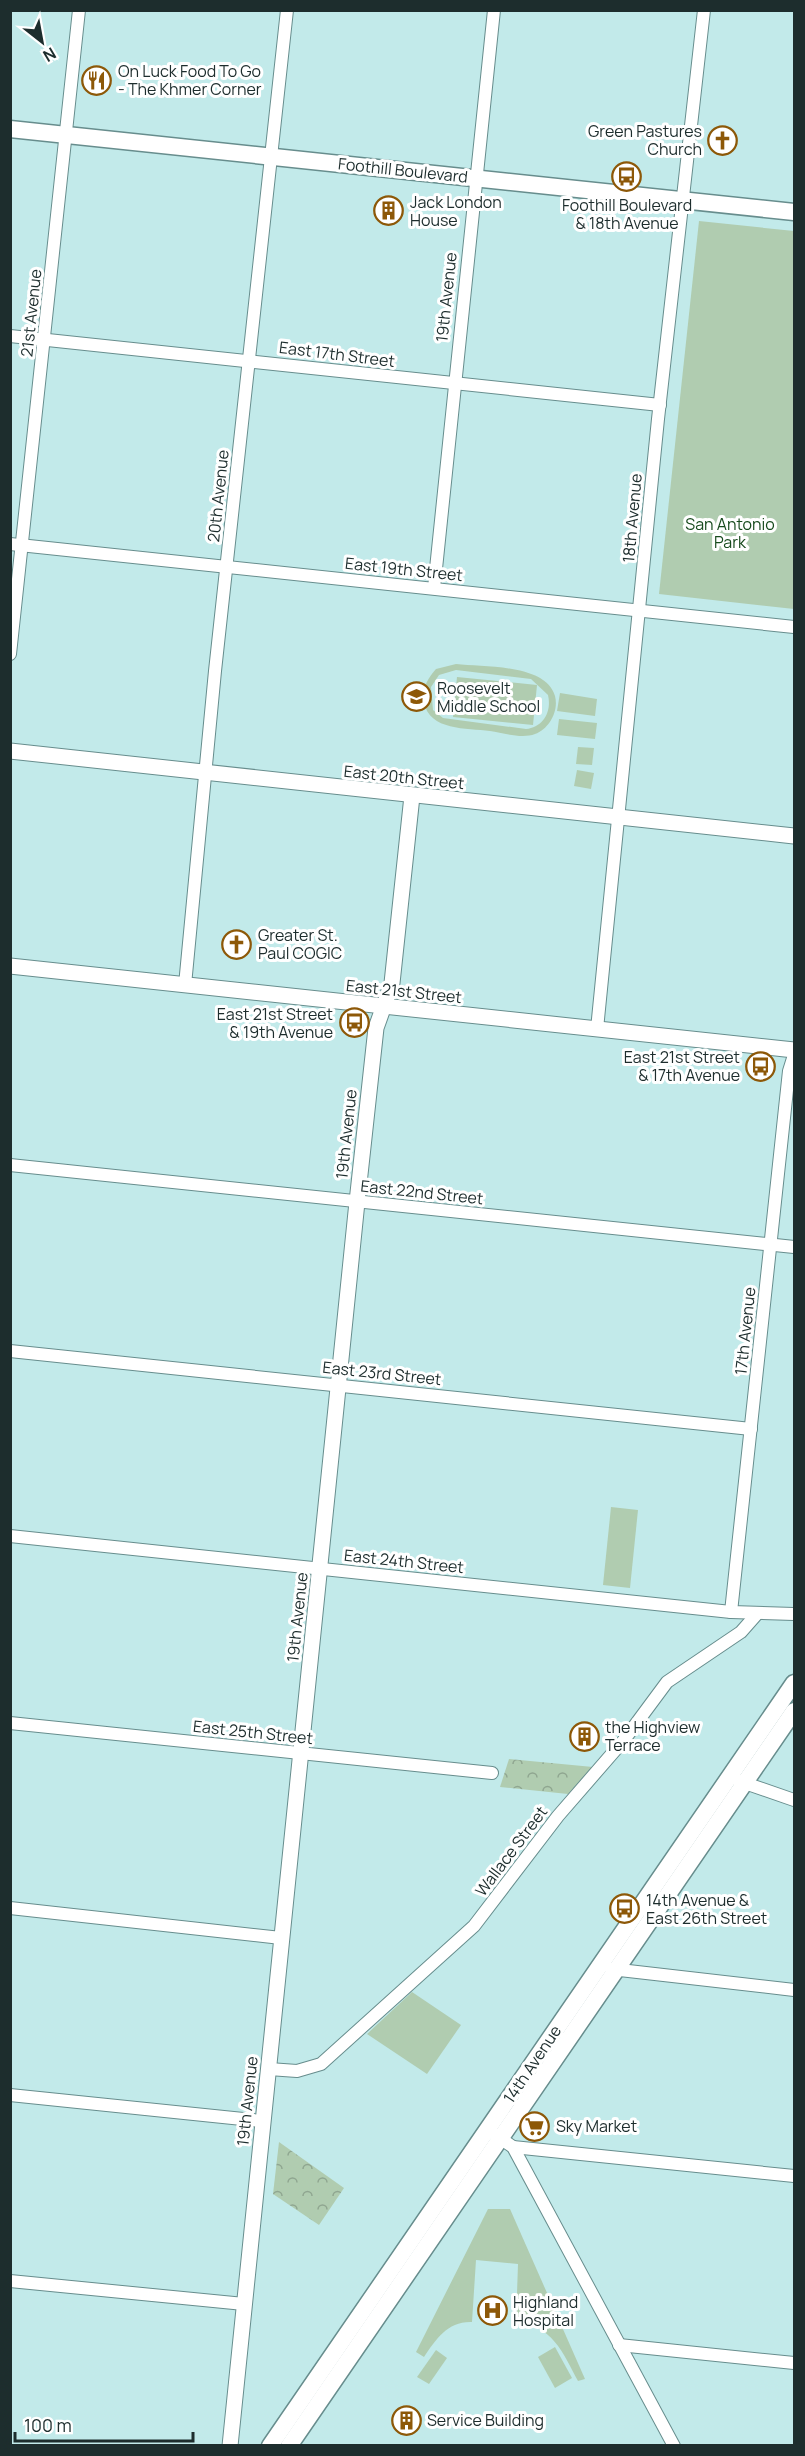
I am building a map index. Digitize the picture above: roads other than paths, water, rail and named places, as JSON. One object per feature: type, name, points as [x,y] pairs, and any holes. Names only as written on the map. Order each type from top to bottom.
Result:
[{"type":"main road","name":"Foothill Boulevard","points":[[10,129],[795,212]]},
{"type":"main road","name":"14th Avenue","points":[[289,2445],[500,2138],[608,1967],[737,1780],[795,1683]]},
{"type":"main road","name":"14th Avenue","points":[[737,1780],[795,1711]]},
{"type":"main road","name":"14th Avenue","points":[[270,2445],[500,2138]]},
{"type":"street","name":"21st Avenue","points":[[10,654],[16,545],[45,340],[79,10]]},
{"type":"street","name":"20th Avenue","points":[[185,985],[205,772],[287,10]]},
{"type":"street","name":"19th Avenue","points":[[434,588],[494,10]]},
{"type":"street","name":"18th Avenue","points":[[597,1029],[660,405],[704,10]]},
{"type":"street","name":"East 17th Street","points":[[10,336],[660,405]]},
{"type":"street","name":"East 19th Street","points":[[16,545],[795,627]]},
{"type":"street","name":"East 20th Street","points":[[10,751],[795,836]]},
{"type":"street","name":"19th Avenue","points":[[230,2445],[376,1028],[392,983],[412,796]]},
{"type":"street","name":"East 21st Street","points":[[10,966],[795,1050]]},
{"type":"street","name":"17th Avenue","points":[[731,1612],[789,1071],[795,1055]]},
{"type":"street","name":"East 22nd Street","points":[[10,1165],[795,1247]]},
{"type":"street","name":"East 23rd Street","points":[[10,1351],[751,1429]]},
{"type":"street","name":"East 24th Street","points":[[10,1536],[756,1615],[795,1614]]},
{"type":"street","name":"Wallace Street","points":[[269,2069],[309,2069],[321,2064],[340,2050],[456,1944],[510,1880],[558,1816],[624,1740],[667,1682],[741,1632],[756,1615]]},
{"type":"street","name":"East 25th Street","points":[[10,1723],[492,1773]]},
{"type":"street","points":[[737,1780],[795,1800]]},
{"type":"street","points":[[10,1908],[281,1938]]},
{"type":"street","points":[[608,1967],[795,1990]]},
{"type":"street","points":[[10,2095],[262,2121]]},
{"type":"street","points":[[500,2138],[795,2176]]},
{"type":"street","points":[[500,2138],[674,2445]]},
{"type":"street","points":[[10,2281],[244,2304]]},
{"type":"street","points":[[619,2345],[795,2363]]},
{"type":"place","name":"On Luck Food To Go - The Khmer Corner","points":[[97,80]]},
{"type":"place","name":"Green Pastures Church","points":[[723,140]]},
{"type":"place","name":"Foothill Boulevard & 18th Avenue","points":[[627,177]]},
{"type":"place","name":"Jack London House","points":[[389,211]]},
{"type":"place","name":"Roosevelt Middle School","points":[[416,697]]},
{"type":"place","name":"Greater St. Paul COGIC","points":[[237,944]]},
{"type":"place","name":"East 21st Street & 19th Avenue","points":[[354,1023]]},
{"type":"place","name":"East 21st Street & 17th Avenue","points":[[761,1066]]},
{"type":"place","name":"the Highview Terrace","points":[[584,1736]]},
{"type":"place","name":"14th Avenue & East 26th Street","points":[[625,1909]]},
{"type":"place","name":"Sky Market","points":[[535,2126]]},
{"type":"place","name":"Highland Hospital","points":[[492,2311]]},
{"type":"place","name":"Service Building","points":[[406,2420]]},
{"type":"park label","name":"San Antonio Park","points":[[730,533]]}]
